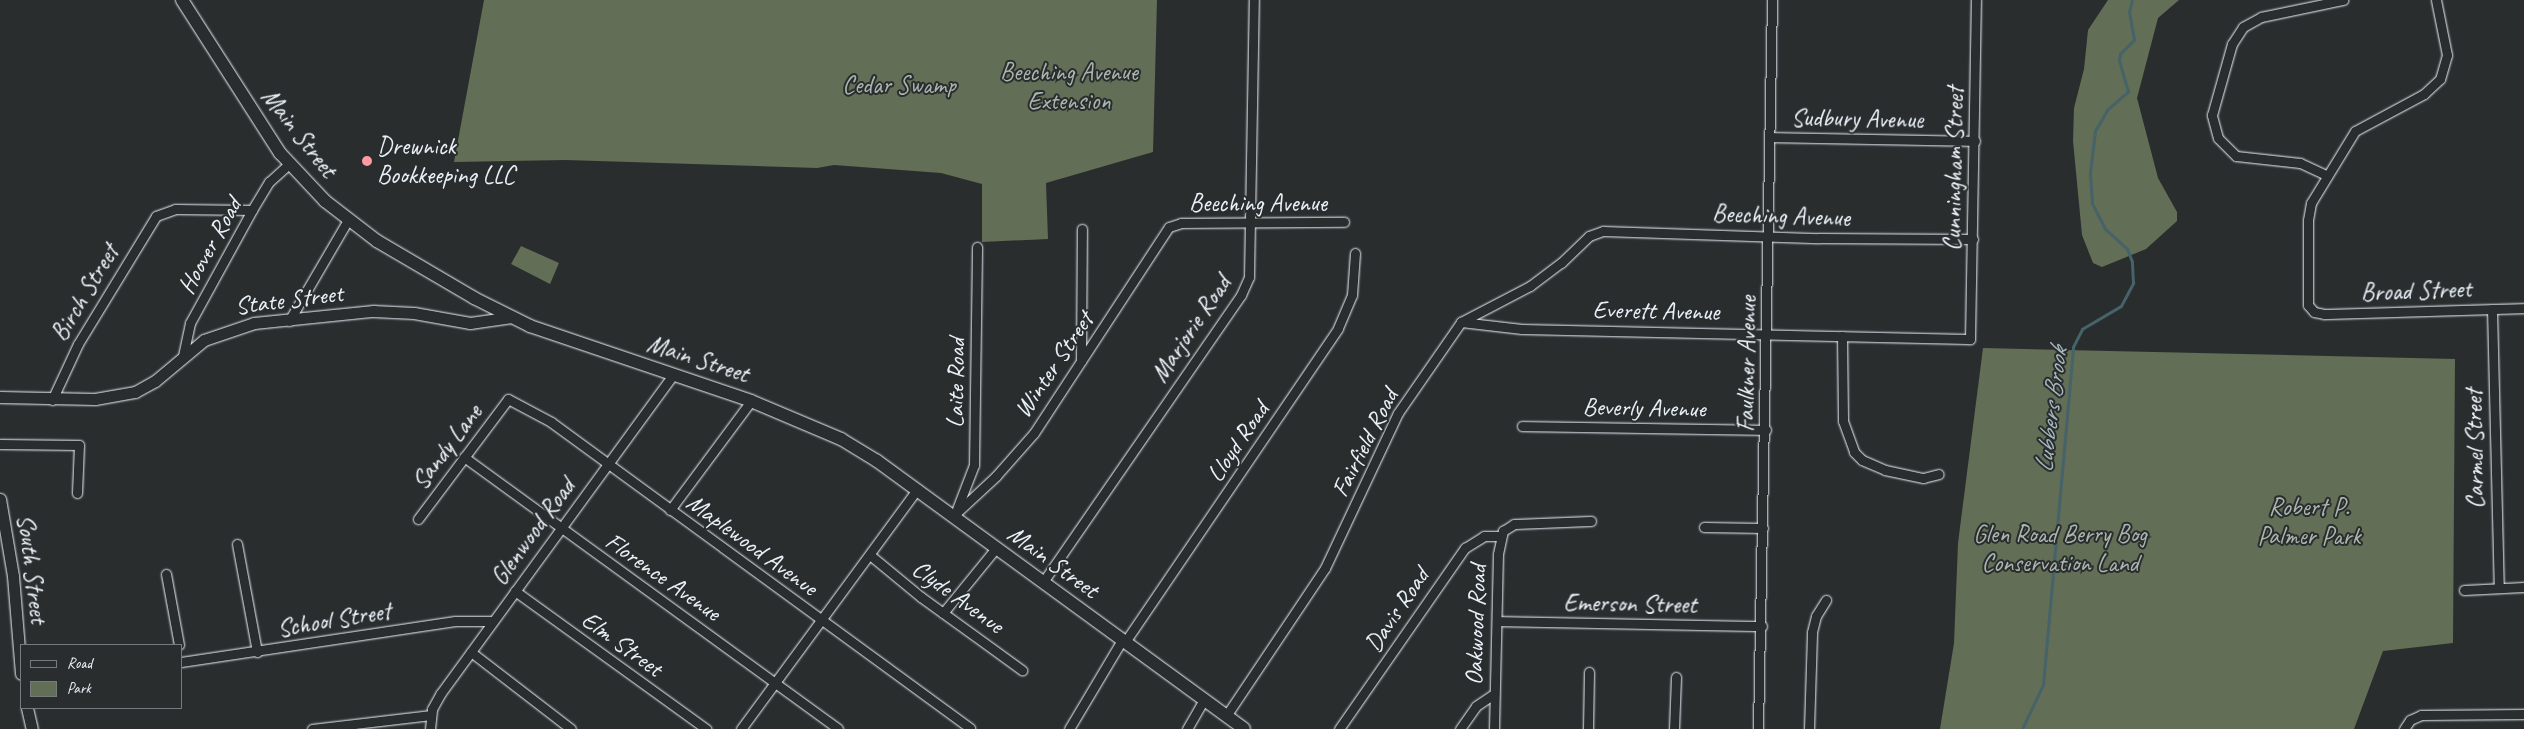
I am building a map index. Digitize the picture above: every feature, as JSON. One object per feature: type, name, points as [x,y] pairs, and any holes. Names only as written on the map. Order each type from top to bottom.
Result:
[{"type":"main road","name":"Main Street","points":[[182,0],[257,121],[289,164],[348,220],[393,251],[512,317],[559,337],[751,401],[841,439],[917,490],[1244,729]]},
{"type":"street","name":"Marjorie Road","points":[[1043,582],[1241,295],[1251,268],[1248,221],[1254,0]]},
{"type":"street","name":"Faulkner Avenue","points":[[1758,729],[1766,430],[1772,0]]},
{"type":"street","name":"Cunningham Street","points":[[1970,339],[1976,0]]},
{"type":"street","points":[[2343,0],[2260,17],[2243,27],[2232,44],[2212,115],[2218,138],[2236,156],[2300,163],[2326,175],[2355,131],[2424,94],[2440,79],[2447,55],[2436,0]]},
{"type":"street","name":"Sudbury Avenue","points":[[1769,137],[1975,141]]},
{"type":"street","name":"Hoover Road","points":[[183,356],[190,323],[252,210],[269,182],[289,164]]},
{"type":"street","name":"Broad Street","points":[[2326,175],[2308,214],[2307,298],[2311,310],[2324,314],[2524,308]]},
{"type":"street","name":"Birch Street","points":[[52,400],[78,344],[152,221],[162,212],[175,209],[252,210]]},
{"type":"street","points":[[289,320],[348,220]]},
{"type":"street","name":"Beeching Avenue","points":[[1173,225],[1248,221],[1344,222]]},
{"type":"street","name":"Winter Street","points":[[953,516],[1024,446],[1173,225]]},
{"type":"street","points":[[1081,361],[1082,229]]},
{"type":"street","name":"Beeching Avenue","points":[[1589,236],[1603,231],[1973,239]]},
{"type":"street","name":"Fairfield Road","points":[[1226,716],[1325,568],[1398,413],[1461,322],[1530,286],[1561,264],[1589,236]]},
{"type":"street","name":"Laite Road","points":[[953,516],[964,497],[974,466],[977,247]]},
{"type":"street","name":"Lloyd Road","points":[[1069,729],[1124,641],[1338,328],[1352,295],[1355,253]]},
{"type":"street","name":"Carmel Street","points":[[2492,309],[2499,587]]},
{"type":"street","name":"State Street","points":[[0,397],[52,400],[95,399],[135,392],[155,380],[204,340],[228,330],[254,323],[385,311],[470,323],[512,317]]},
{"type":"street","name":"Everett Avenue","points":[[1461,322],[1522,329],[1970,339]]},
{"type":"street","points":[[1842,336],[1843,421],[1854,452],[1862,460],[1885,470],[1923,478],[1939,474]]},
{"type":"street","name":"Glenwood Road","points":[[431,715],[441,693],[470,652],[673,375]]},
{"type":"street","name":"Maplewood Avenue","points":[[508,399],[542,416],[970,728]]},
{"type":"street","name":"Sandy Lane","points":[[418,519],[508,399]]},
{"type":"street","points":[[670,510],[751,401]]},
{"type":"street","name":"Beverly Avenue","points":[[1522,426],[1766,430]]},
{"type":"street","points":[[0,444],[79,445],[77,493]]},
{"type":"street","name":"Florence Avenue","points":[[464,457],[838,729]]},
{"type":"street","points":[[741,729],[917,490]]},
{"type":"street","name":"South Street","points":[[0,499],[13,576],[20,662]]},
{"type":"street","name":"Oakwood Road","points":[[1494,729],[1501,536],[1510,525],[1591,521]]},
{"type":"street","points":[[1704,527],[1763,528]]},
{"type":"street","name":"Davis Road","points":[[1340,729],[1465,548],[1484,536],[1501,536]]},
{"type":"street","points":[[237,544],[257,652]]},
{"type":"street","points":[[943,613],[996,548]]},
{"type":"street","name":"Clyde Avenue","points":[[870,555],[943,613],[1022,670]]},
{"type":"street","points":[[166,574],[179,644]]},
{"type":"street","points":[[2464,590],[2524,587]]},
{"type":"street","name":"Elm Street","points":[[515,591],[706,729]]},
{"type":"street","points":[[1810,729],[1812,632],[1816,616],[1826,600]]},
{"type":"street","name":"School Street","points":[[182,660],[257,652],[455,621],[493,621]]},
{"type":"street","name":"Emerson Street","points":[[1497,621],[1762,626]]},
{"type":"street","points":[[470,652],[572,729]]},
{"type":"street","points":[[1588,672],[1588,729]]},
{"type":"street","points":[[1674,729],[1676,678]]},
{"type":"street","points":[[1460,729],[1476,706],[1494,694]]},
{"type":"street","points":[[1187,729],[1204,700]]},
{"type":"street","points":[[27,709],[32,729]]},
{"type":"street","points":[[2404,729],[2410,720],[2426,715],[2524,714]]},
{"type":"street","points":[[312,729],[355,726],[431,715],[430,729]]},
{"type":"street","points":[[554,729],[560,721]]},
{"type":"green space","name":"Cedar Swamp","points":[[484,0],[1157,0],[1153,152],[1046,183],[1048,239],[982,242],[982,184],[941,173],[834,165],[817,168],[566,160],[454,162]]},
{"type":"green space","points":[[2108,0],[2179,0],[2158,18],[2137,98],[2158,178],[2177,212],[2177,221],[2146,249],[2102,267],[2093,263],[2082,235],[2073,141],[2074,108],[2084,69],[2088,30]]},
{"type":"green space","points":[[521,246],[559,263],[550,284],[511,264]]},
{"type":"green space","points":[[1983,348],[2455,359],[2453,643],[2383,651],[2354,729],[1940,729],[1954,643],[1958,543]]},
{"type":"waterway","name":"Lubbers Brook","points":[[2022,729],[2043,685],[2073,347],[2082,329],[2121,306],[2133,283],[2132,262],[2127,249],[2105,229],[2092,203],[2090,173],[2095,131],[2107,110],[2128,92],[2119,61],[2120,54],[2134,40],[2129,12],[2132,0]]},
{"type":"place","name":"Drewnick Bookkeeping LLC","points":[[367,161]]},
{"type":"park label","name":"Beeching Avenue Extension","points":[[1069,88]]},
{"type":"park label","name":"Robert P. Palmer Park","points":[[2309,522]]},
{"type":"park label","name":"Glen Road Berry Bog Conservation Land","points":[[2060,550]]}]
